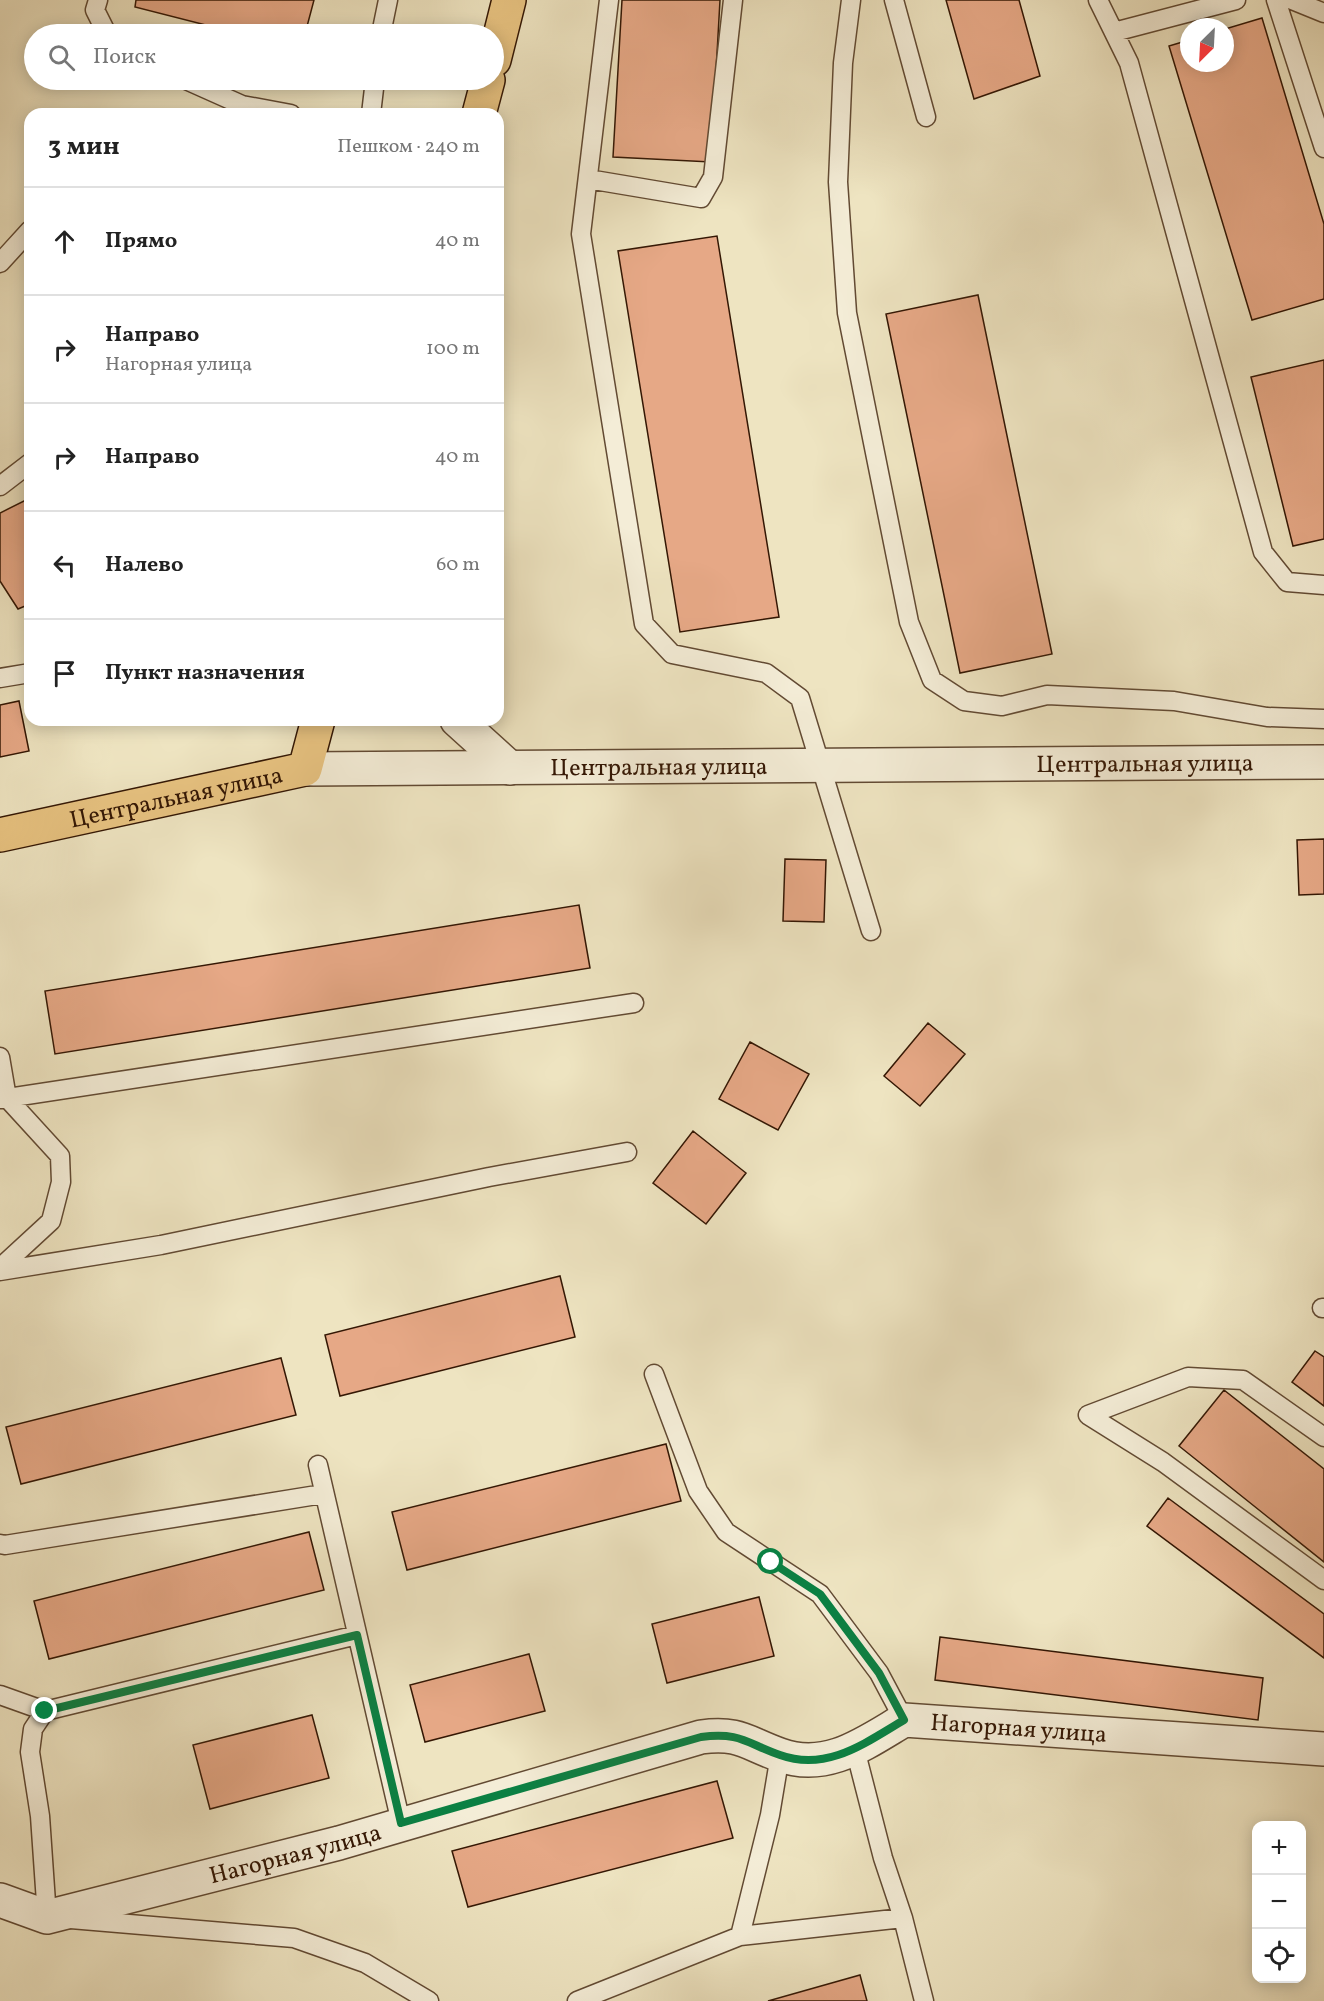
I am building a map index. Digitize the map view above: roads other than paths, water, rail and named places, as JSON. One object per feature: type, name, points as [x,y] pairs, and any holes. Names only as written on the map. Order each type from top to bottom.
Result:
[{"type":"main road","points":[[504,24],[510,0]]},
{"type":"main road","points":[[481,108],[485,90]]},
{"type":"main road","points":[[305,769],[316,726]]},
{"type":"main road","name":"Центральная улица","points":[[0,835],[305,769]]},
{"type":"street","points":[[464,726],[510,768]]},
{"type":"street","name":"Центральная улица","points":[[305,769],[1324,762]]},
{"type":"street","name":"Нагорная улица","points":[[47,1917],[339,1843],[701,1737],[724,1734],[748,1740],[780,1755],[804,1761],[829,1760],[855,1749],[904,1720],[1324,1749]]},
{"type":"street","points":[[0,1900],[47,1917]]},
{"type":"lane","points":[[98,0],[95,10],[102,24]]},
{"type":"lane","points":[[383,24],[388,0]]},
{"type":"lane","points":[[609,0],[581,234],[644,624],[672,654],[766,673],[800,698],[871,931]]},
{"type":"lane","points":[[588,179],[701,198],[713,177],[733,0]]},
{"type":"lane","points":[[851,0],[843,63],[838,182],[847,313],[909,622],[932,680],[964,701],[1002,706],[1047,695],[1174,701],[1267,717],[1324,719]]},
{"type":"lane","points":[[894,0],[926,117]]},
{"type":"lane","points":[[1098,0],[1129,63],[1263,552],[1287,582],[1324,585]]},
{"type":"lane","points":[[1114,32],[1236,0]]},
{"type":"lane","points":[[1276,0],[1324,148]]},
{"type":"lane","points":[[1292,0],[1324,13]]},
{"type":"lane","points":[[205,90],[238,108]]},
{"type":"lane","points":[[372,108],[374,90]]},
{"type":"lane","points":[[0,263],[24,237]]},
{"type":"lane","points":[[0,486],[24,468]]},
{"type":"lane","points":[[0,678],[24,674]]},
{"type":"lane","points":[[3,1098],[634,1003]]},
{"type":"lane","points":[[0,1057],[3,1098],[60,1155],[61,1182],[51,1221],[0,1270]]},
{"type":"lane","points":[[0,1270],[161,1245],[489,1177],[627,1152]]},
{"type":"lane","points":[[654,1374],[698,1491],[726,1532],[820,1594],[879,1673],[904,1720]]},
{"type":"lane","points":[[1324,1437],[1242,1380],[1188,1377],[1088,1415],[1163,1462],[1324,1580]]},
{"type":"lane","points":[[318,1465],[401,1823]]},
{"type":"lane","points":[[0,1544],[323,1494]]},
{"type":"lane","points":[[0,1695],[45,1711],[357,1635]]},
{"type":"lane","points":[[45,1711],[33,1728],[30,1752],[40,1816],[47,1917],[294,1938],[365,1963],[429,2001]]},
{"type":"lane","points":[[855,1749],[924,2001]]},
{"type":"lane","points":[[741,1936],[770,1815],[780,1755]]},
{"type":"lane","points":[[578,2001],[741,1936],[903,1918]]}]
